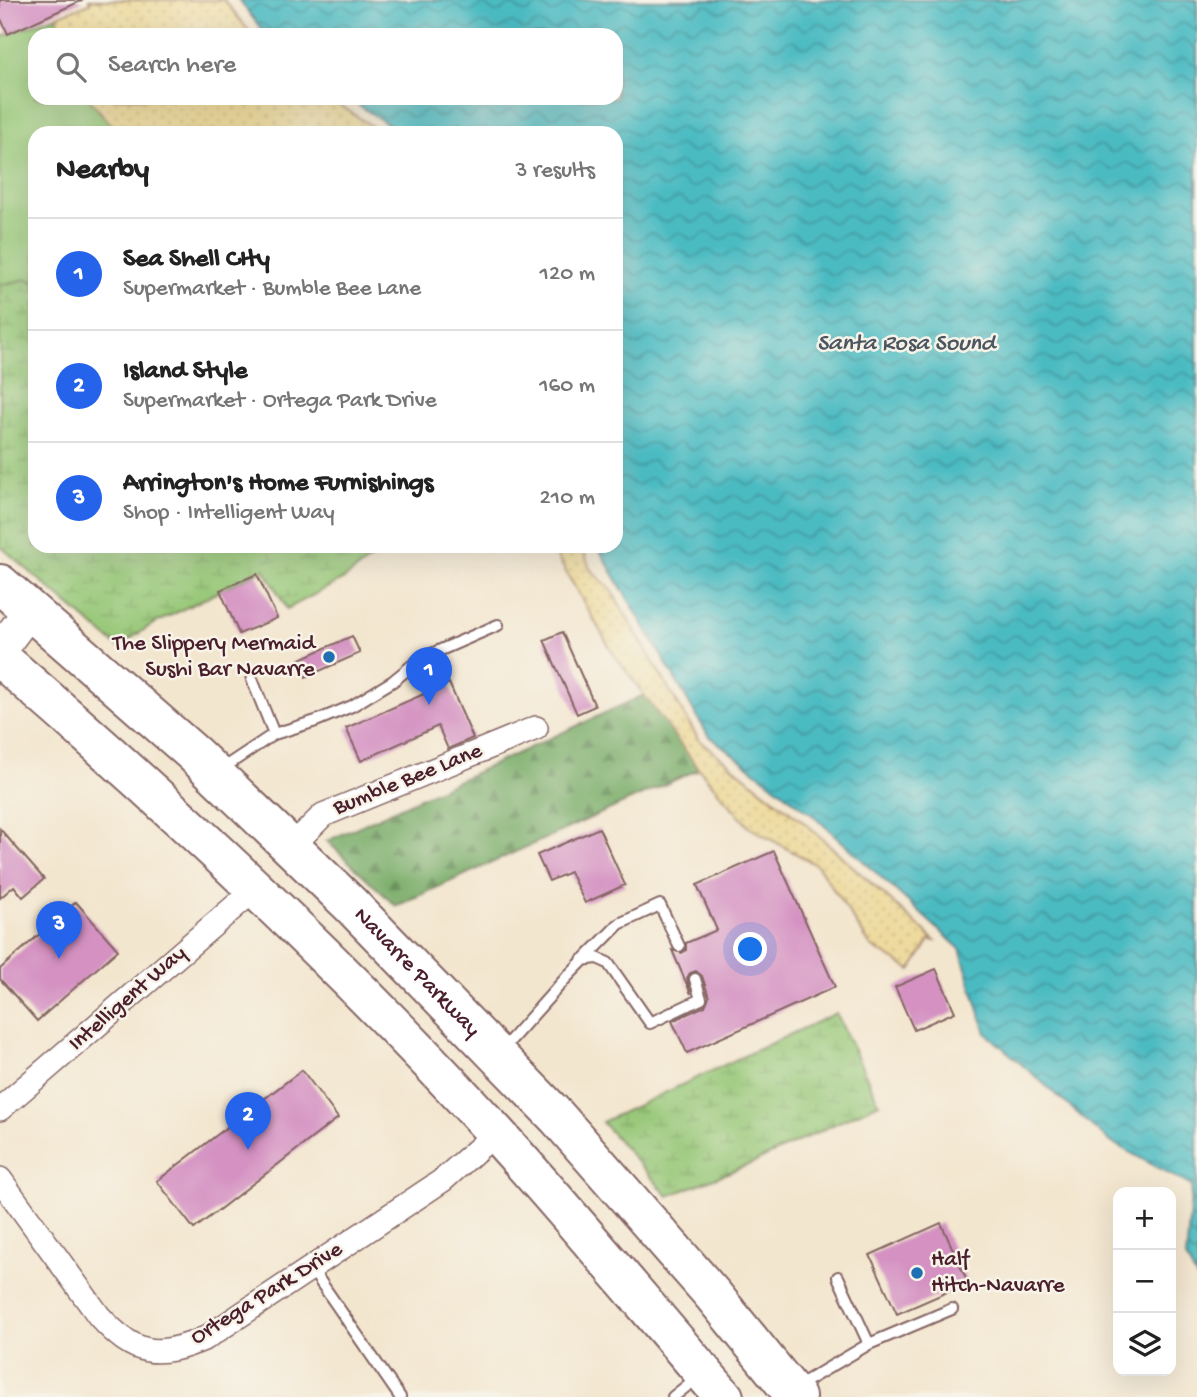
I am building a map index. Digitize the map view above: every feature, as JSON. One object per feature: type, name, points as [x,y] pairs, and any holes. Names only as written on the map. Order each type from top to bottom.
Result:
[{"type":"highway","name":"Navarre Parkway","points":[[0,584],[215,774],[351,904],[557,1118],[685,1263],[790,1395]]},
{"type":"highway","points":[[0,658],[167,804],[372,1002],[496,1133],[722,1390]]},
{"type":"street","points":[[0,650],[30,610]]},
{"type":"street","name":"Bumble Bee Lane","points":[[290,847],[323,815],[536,728]]},
{"type":"street","name":"Intelligent Way","points":[[0,1109],[255,889]]},
{"type":"street","name":"Ortega Park Drive","points":[[0,1179],[99,1316],[117,1336],[136,1348],[162,1351],[186,1347],[206,1338],[443,1180],[496,1133]]},
{"type":"lane","points":[[215,774],[274,734],[352,706],[393,681],[420,659],[498,625]]},
{"type":"lane","points":[[252,679],[274,734]]},
{"type":"lane","points":[[498,1056],[508,1040],[619,924],[660,905],[679,946]]},
{"type":"lane","points":[[582,960],[597,958],[608,963],[650,1023],[701,999],[695,979]]},
{"type":"lane","points":[[312,1268],[400,1397]]},
{"type":"lane","points":[[838,1277],[870,1344]]},
{"type":"lane","points":[[790,1395],[804,1380],[870,1344],[952,1309]]},
{"type":"lane","points":[[673,1397],[722,1390]]},
{"type":"green space","points":[[57,16],[60,28],[28,28],[28,105],[94,105],[113,126],[28,126],[28,279],[0,285],[0,37]]},
{"type":"green space","points":[[28,279],[28,553],[379,553],[344,579],[287,609],[264,569],[153,624],[118,647],[0,546],[0,285]]},
{"type":"green space","points":[[644,695],[699,769],[396,906],[327,841]]},
{"type":"green space","points":[[836,1013],[879,1103],[753,1163],[668,1196],[602,1122]]},
{"type":"sand","points":[[89,0],[224,0],[246,28],[60,28],[57,16],[90,3]]},
{"type":"sand","points":[[94,105],[340,105],[371,126],[113,126]]},
{"type":"sand","points":[[555,553],[584,553],[590,569],[611,590],[699,740],[807,825],[935,941],[930,940],[911,970],[871,946],[818,866],[749,827],[699,769],[613,653]]},
{"type":"water","name":"Santa Rosa Sound","points":[[239,0],[1197,0],[1197,1279],[1186,1258],[1192,1186],[1109,1141],[986,1033],[960,949],[815,817],[708,735],[601,553],[623,553],[623,126],[390,126],[359,105],[623,105],[623,28],[261,28]]},
{"type":"building","points":[[0,0],[83,0],[8,34],[0,17]]},
{"type":"building","points":[[257,574],[277,618],[239,634],[220,590]]},
{"type":"building","points":[[562,632],[595,706],[577,714],[544,640]]},
{"type":"building","name":"The Slippery Mermaid Sushi Bar Navarre","points":[[352,636],[360,653],[306,677],[298,660]]},
{"type":"building","points":[[449,683],[473,738],[448,749],[438,726],[361,761],[346,728]]},
{"type":"building","points":[[599,828],[625,885],[585,903],[570,872],[549,881],[537,855]]},
{"type":"building","points":[[0,829],[44,879],[23,897],[14,886],[0,898]]},
{"type":"building","points":[[774,851],[835,987],[687,1053],[672,1021],[705,1006],[709,997],[702,976],[696,971],[690,973],[687,978],[691,994],[672,950],[682,953],[686,950],[686,943],[717,930],[697,885]]},
{"type":"building","points":[[76,902],[118,950],[37,1021],[0,979],[0,969]]},
{"type":"building","points":[[936,969],[955,1012],[914,1030],[895,987]]},
{"type":"building","points":[[302,1070],[338,1118],[194,1229],[157,1181]]},
{"type":"building","points":[[941,1223],[968,1283],[897,1314],[870,1255]]},
{"type":"place","name":"The Slippery Mermaid Sushi Bar Navarre","points":[[329,657]]},
{"type":"place","name":"Sea Shell CIty","points":[[429,705]]},
{"type":"place","name":"Arrington's Home Furnishings","points":[[59,959]]},
{"type":"place","name":"Island Style","points":[[248,1150]]},
{"type":"place","name":"Half Hitch-Navarre","points":[[917,1273]]}]
